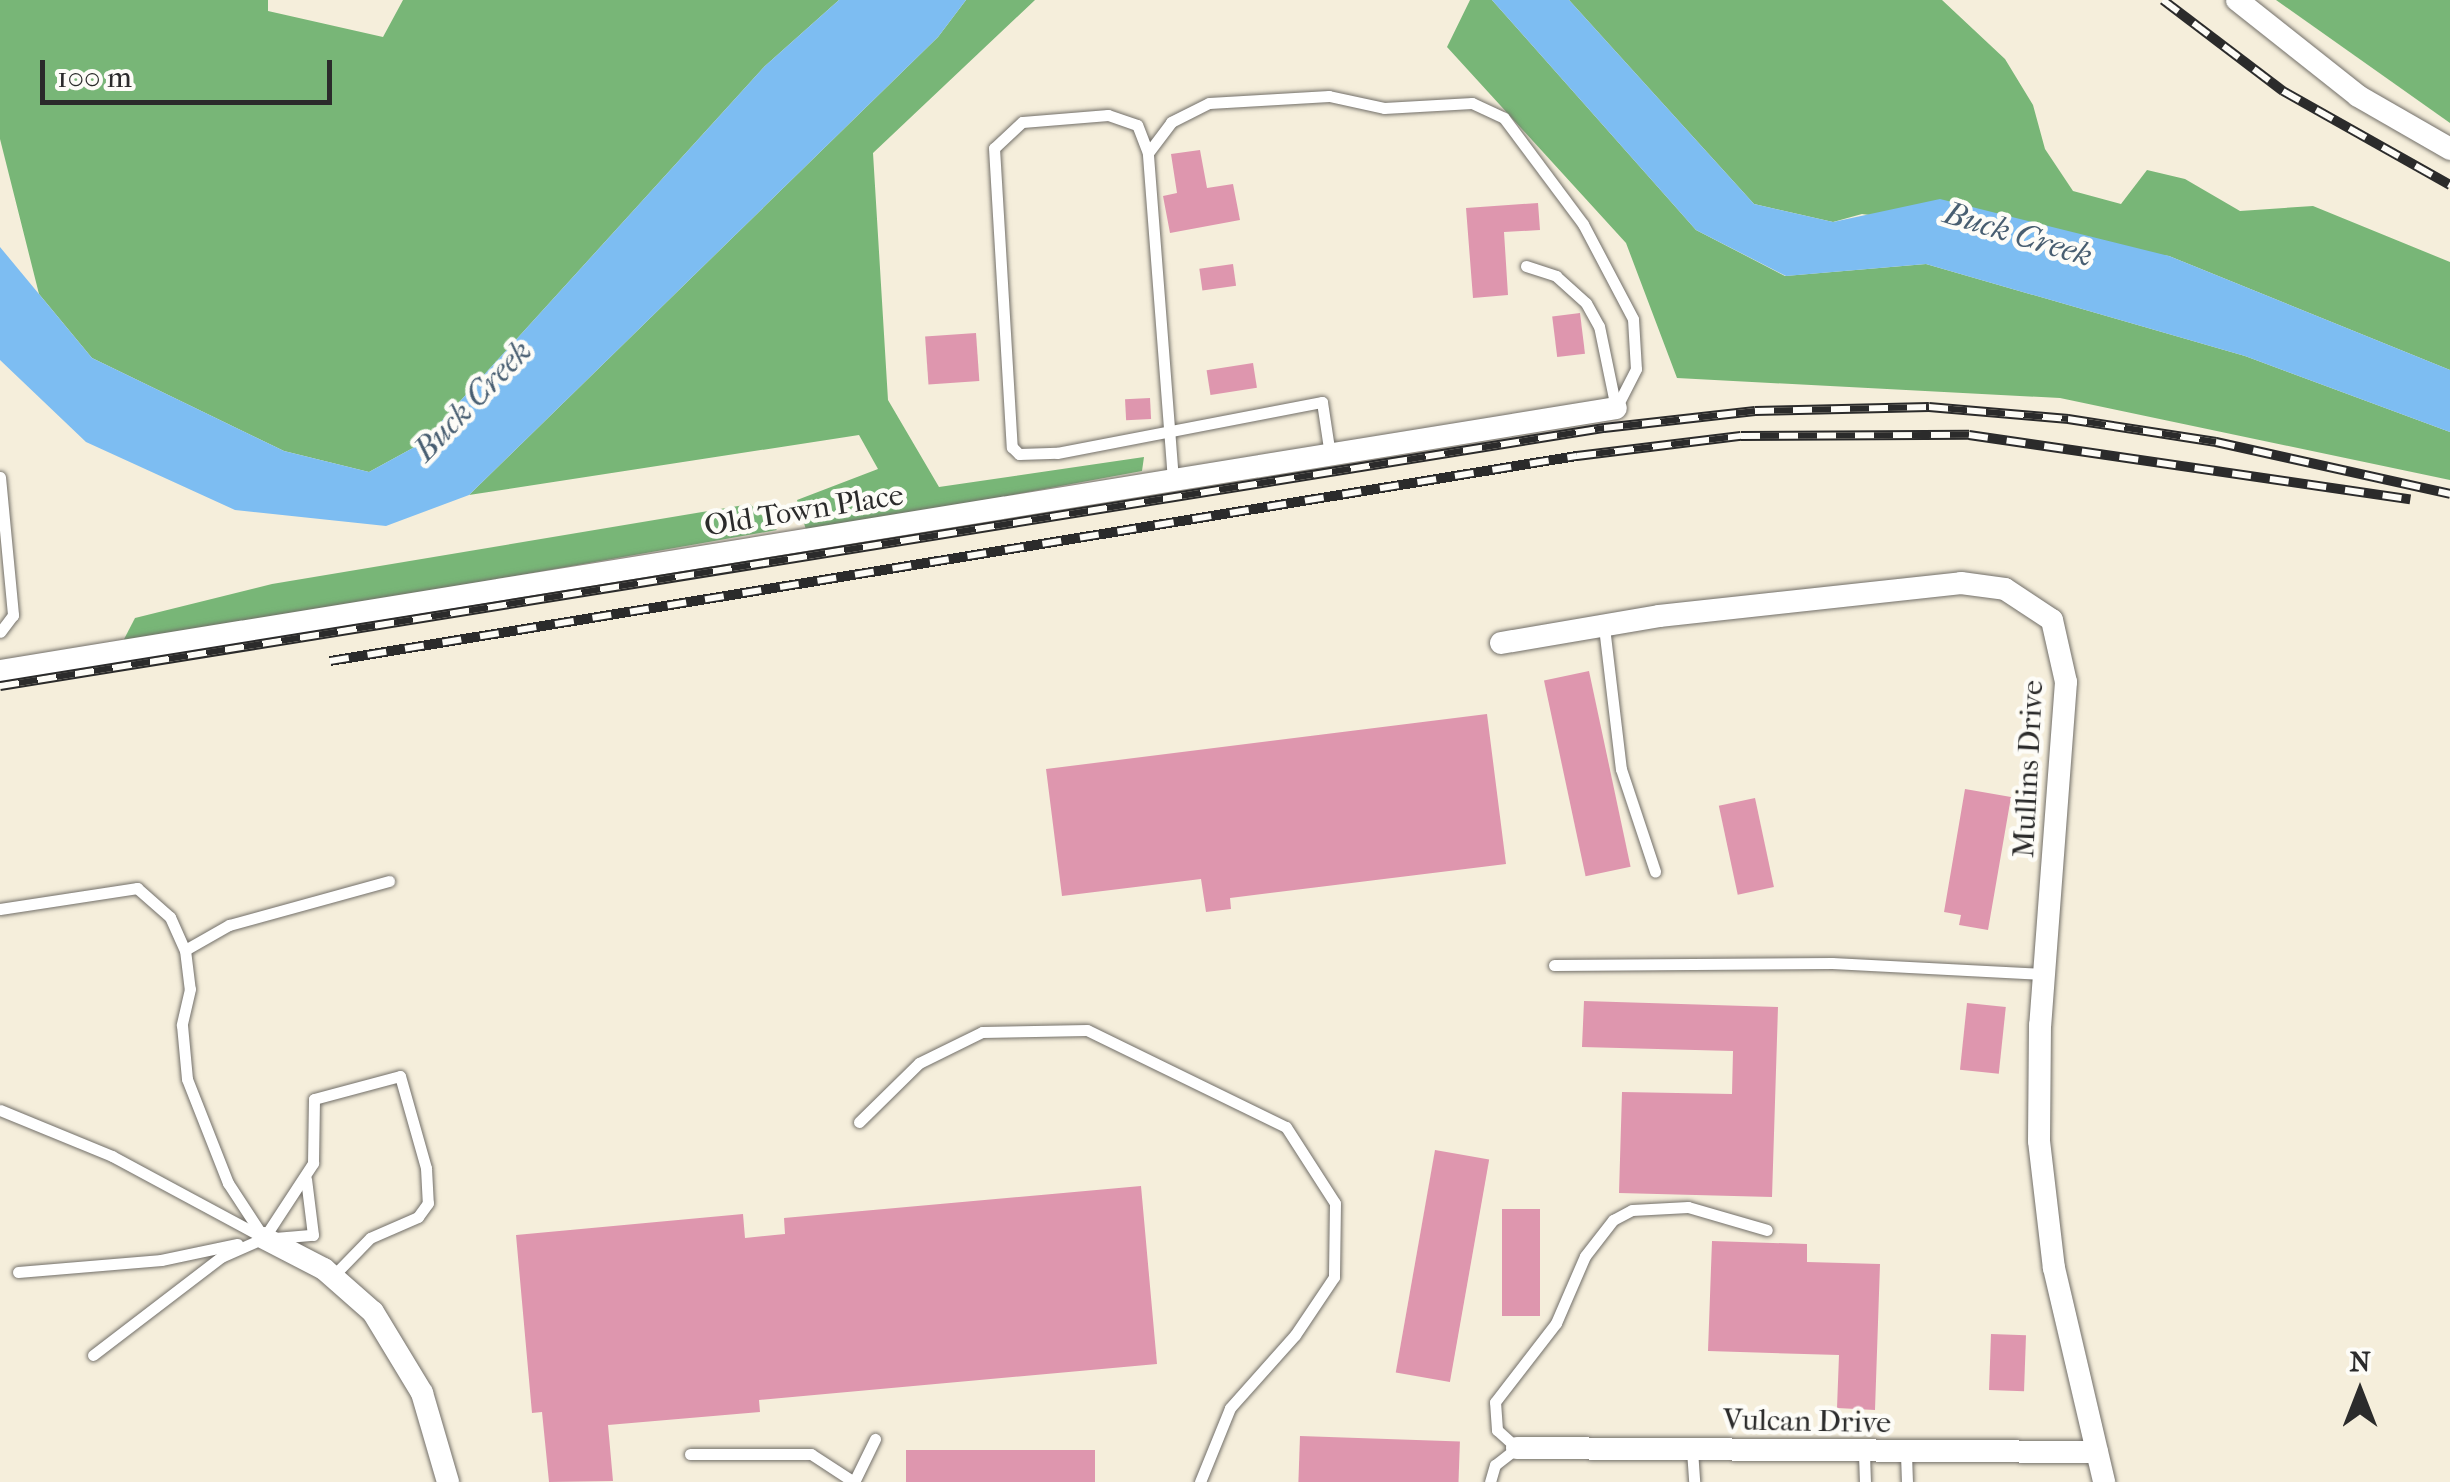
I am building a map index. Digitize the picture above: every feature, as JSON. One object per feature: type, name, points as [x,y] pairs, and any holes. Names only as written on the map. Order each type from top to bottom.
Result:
[{"type":"street","points":[[2237,0],[2358,96],[2450,149]]},
{"type":"street","name":"Old Town Place","points":[[0,671],[1616,408]]},
{"type":"street","points":[[1502,643],[1961,583],[2005,588],[2052,620],[2056,591]]},
{"type":"street","name":"Mullins Drive","points":[[2052,620],[2066,682],[2044,974],[2041,1182],[2054,1268],[2104,1482]]},
{"type":"street","points":[[264,1238],[334,1276],[373,1312],[422,1392],[448,1482]]},
{"type":"street","name":"Vulcan Drive","points":[[1517,1448],[1864,1454],[2097,1452]]},
{"type":"lane","points":[[1148,154],[1170,122],[1210,102],[1328,96],[1384,108],[1486,106],[1520,136],[1619,287],[1638,346],[1630,389],[1616,408]]},
{"type":"lane","points":[[1173,480],[1169,427],[1148,154],[1137,124],[1108,115],[1022,122],[994,148],[1009,441],[1019,454],[1033,456],[1169,427],[1322,402],[1330,455]]},
{"type":"lane","points":[[1526,266],[1556,276],[1586,303],[1598,326],[1616,408]]},
{"type":"lane","points":[[0,478],[14,615],[0,632]]},
{"type":"lane","points":[[1604,627],[1622,769],[1656,871]]},
{"type":"lane","points":[[186,950],[229,925],[389,880]]},
{"type":"lane","points":[[0,908],[137,888],[170,916],[186,950],[187,1079],[228,1183],[264,1238]]},
{"type":"lane","points":[[1554,965],[1832,963],[2044,974]]},
{"type":"lane","points":[[859,1122],[918,1063],[982,1032],[1087,1030],[1286,1127],[1336,1203],[1334,1276],[1294,1335],[1230,1408],[1200,1482]]},
{"type":"lane","points":[[93,1355],[221,1257],[264,1238],[313,1163],[314,1099],[394,1076],[406,1080],[428,1203],[418,1216],[370,1238],[334,1276]]},
{"type":"lane","points":[[0,1110],[112,1156],[264,1238]]},
{"type":"lane","points":[[18,1272],[161,1260],[264,1238],[313,1235],[306,1179]]},
{"type":"lane","points":[[1490,1482],[1496,1465],[1517,1448],[1496,1430],[1496,1402],[1556,1322],[1585,1256],[1613,1220],[1632,1210],[1688,1207],[1767,1230]]},
{"type":"lane","points":[[690,1454],[811,1454],[854,1482],[875,1439]]},
{"type":"lane","points":[[1692,1450],[1694,1482]]},
{"type":"lane","points":[[1864,1454],[1865,1482]]},
{"type":"lane","points":[[1906,1454],[1907,1482]]},
{"type":"green space","points":[[0,0],[268,0],[268,11],[383,37],[403,0],[839,0],[765,66],[422,443],[369,472],[284,451],[92,358],[39,294],[0,139]]},
{"type":"green space","points":[[966,0],[1035,0],[873,153],[888,400],[939,487],[1144,457],[1142,471],[807,533],[797,500],[878,469],[859,435],[469,495],[938,37]]},
{"type":"green space","points":[[1470,0],[1492,0],[1696,230],[1785,276],[1926,264],[2245,356],[2450,432],[2450,480],[2060,398],[1677,378],[1626,243],[1447,47]]},
{"type":"green space","points":[[1569,0],[1942,0],[2005,59],[2033,105],[2045,149],[2073,191],[2121,204],[2147,170],[2185,179],[2240,211],[2313,206],[2450,262],[2450,370],[2169,256],[1862,214],[1833,222],[1754,204]]},
{"type":"green space","points":[[2276,0],[2450,0],[2450,123]]},
{"type":"green space","points":[[750,504],[777,530],[121,645],[135,618],[272,584]]},
{"type":"water","name":"Buck Creek","points":[[839,0],[966,0],[938,37],[469,495],[386,526],[235,510],[86,442],[0,360],[0,247],[92,358],[284,451],[369,472],[422,443],[765,66]]},
{"type":"water","name":"Buck Creek","points":[[1492,0],[1569,0],[1754,204],[1833,222],[1940,199],[2169,256],[2450,370],[2450,432],[2245,356],[1926,264],[1786,276],[1696,230]]},
{"type":"building","points":[[1200,150],[1207,188],[1233,184],[1240,220],[1170,233],[1163,196],[1177,193],[1171,154]]},
{"type":"building","points":[[1538,203],[1540,230],[1504,232],[1508,295],[1473,298],[1466,208]]},
{"type":"building","points":[[1233,264],[1236,286],[1202,291],[1199,269]]},
{"type":"building","points":[[1580,313],[1585,354],[1557,357],[1552,316]]},
{"type":"building","points":[[976,333],[979,381],[928,384],[925,337]]},
{"type":"building","points":[[1253,363],[1257,388],[1210,395],[1207,370]]},
{"type":"building","points":[[1150,398],[1151,419],[1126,420],[1125,399]]},
{"type":"building","points":[[1589,671],[1631,867],[1586,876],[1544,681]]},
{"type":"building","points":[[1487,714],[1506,864],[1230,898],[1231,909],[1206,912],[1201,879],[1062,896],[1046,769]]},
{"type":"building","points":[[1965,789],[2011,797],[1988,930],[1959,925],[1961,915],[1944,912]]},
{"type":"building","points":[[1755,798],[1774,887],[1738,895],[1719,806]]},
{"type":"building","points":[[1584,1001],[1778,1007],[1772,1197],[1619,1193],[1622,1092],[1732,1094],[1733,1051],[1582,1047]]},
{"type":"building","points":[[1967,1003],[2006,1007],[1999,1074],[1960,1070]]},
{"type":"building","points":[[1435,1150],[1489,1160],[1450,1382],[1396,1373]]},
{"type":"building","points":[[1141,1186],[1157,1364],[759,1400],[760,1412],[608,1425],[613,1481],[549,1482],[542,1412],[532,1413],[516,1235],[743,1214],[745,1238],[785,1234],[784,1218]]},
{"type":"building","points":[[1502,1209],[1540,1209],[1540,1316],[1502,1316]]},
{"type":"building","points":[[1712,1241],[1807,1244],[1807,1262],[1880,1264],[1875,1410],[1837,1408],[1839,1355],[1708,1351]]},
{"type":"building","points":[[1991,1334],[2026,1335],[2024,1391],[1989,1390]]},
{"type":"building","points":[[1300,1436],[1460,1442],[1458,1482],[1298,1482]]},
{"type":"building","points":[[906,1450],[1095,1450],[1095,1482],[906,1482]]},
{"type":"railway","points":[[2163,0],[2283,91],[2450,185]]},
{"type":"railway","points":[[0,686],[1604,428],[1755,411],[1929,407],[2068,419],[2216,442],[2450,494]]},
{"type":"railway","points":[[330,661],[1577,456],[1741,436],[1969,435],[2410,499]]}]
